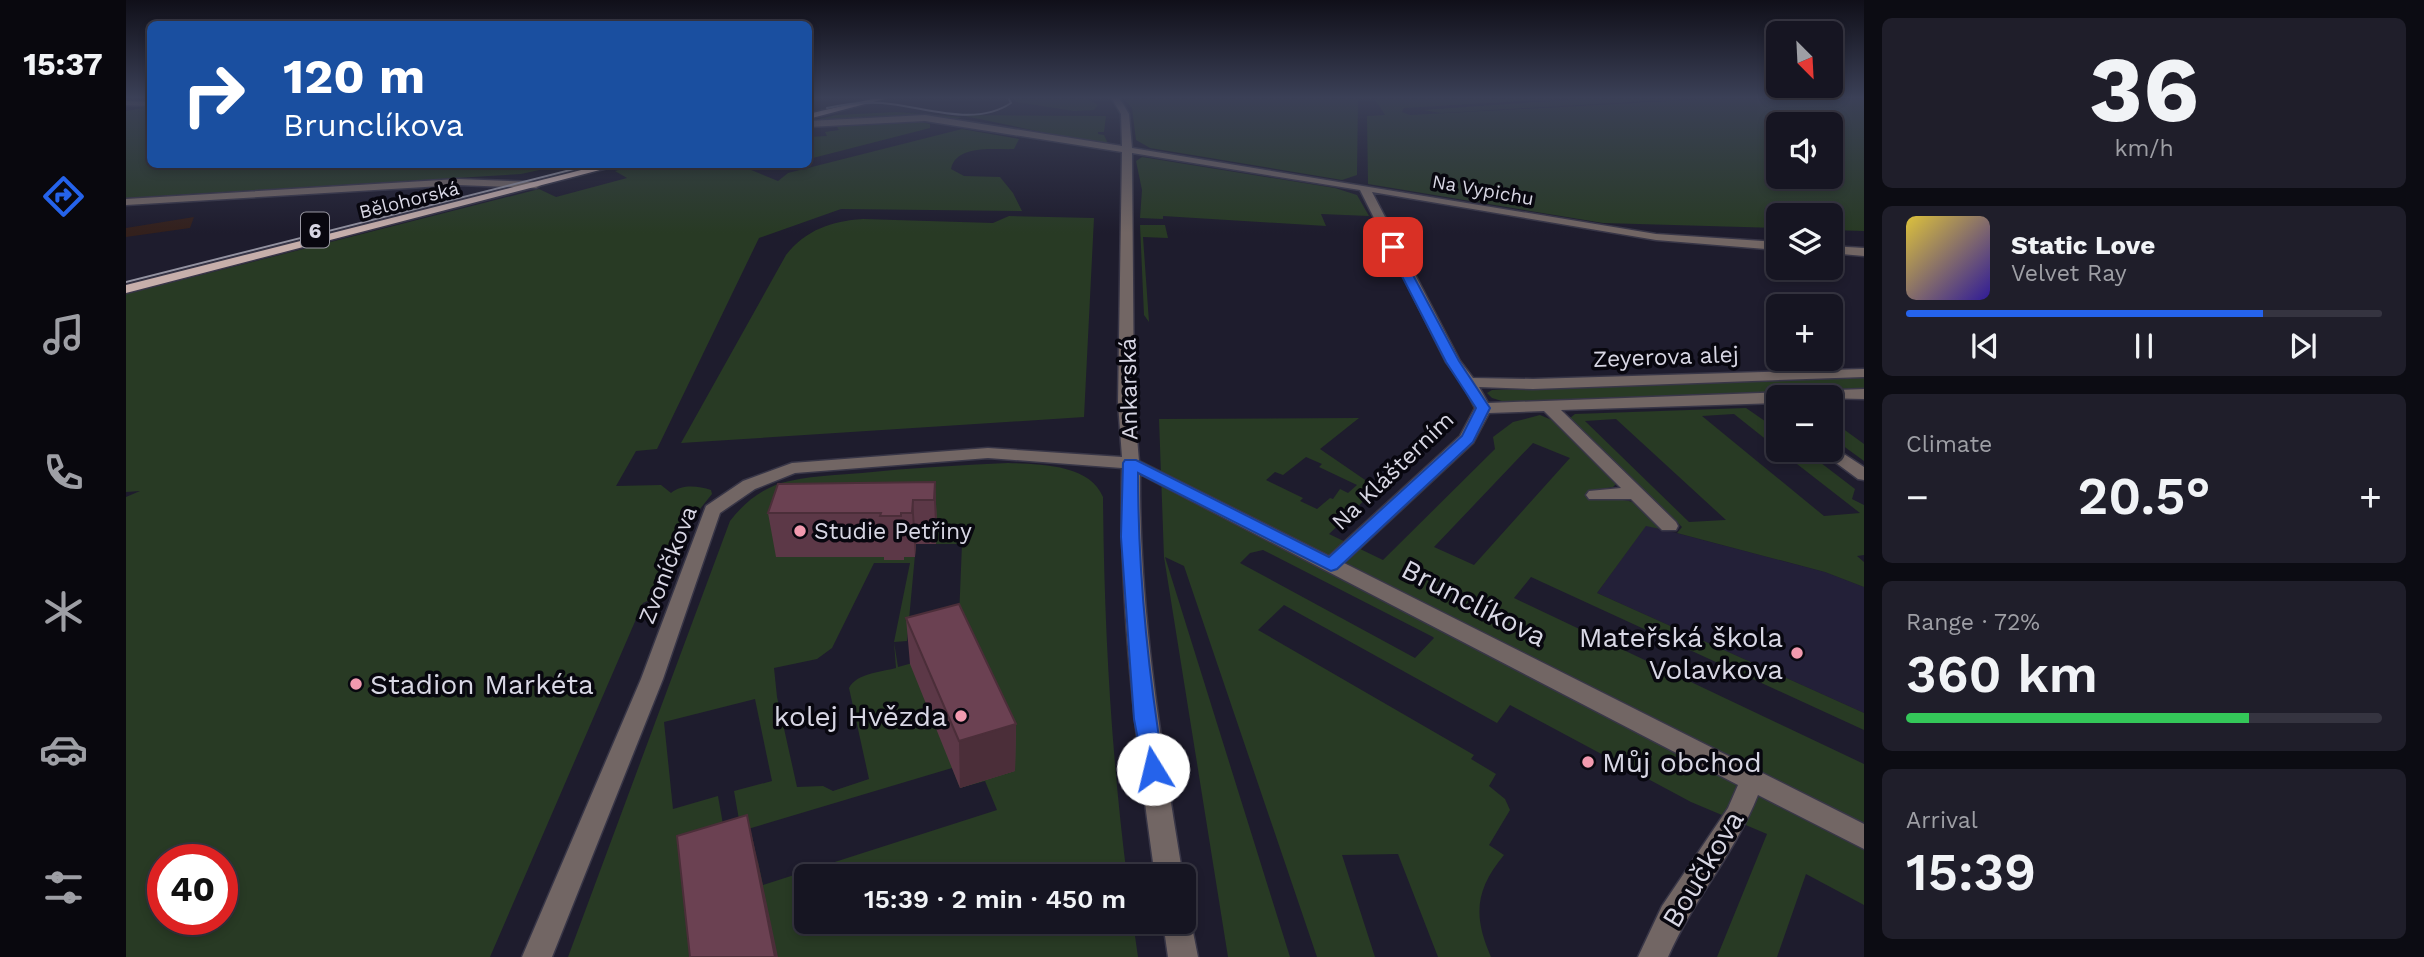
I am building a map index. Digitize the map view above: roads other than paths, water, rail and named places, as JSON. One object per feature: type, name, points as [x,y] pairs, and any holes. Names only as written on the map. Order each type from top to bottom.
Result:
[{"type":"main road","name":"Bělohorská","points":[[126,277],[566,168]]},
{"type":"main road","name":"Bělohorská","points":[[126,289],[604,168]]},
{"type":"street","name":"Na Vypichu","points":[[1085,144],[1364,187],[1656,237],[1766,245]]},
{"type":"street","name":"Ankarská","points":[[1125,144],[1126,403],[1130,463],[1130,537],[1145,719],[1167,864]]},
{"type":"street","points":[[126,202],[458,182],[536,186]]},
{"type":"street","name":"Na Klášterním","points":[[1331,565],[1467,439],[1483,408],[1469,382],[1452,362],[1364,187]]},
{"type":"street","points":[[1843,250],[1864,251]]},
{"type":"street","name":"Zeyerova alej","points":[[1469,382],[1533,384],[1864,373]]},
{"type":"street","points":[[1843,395],[1864,394]]},
{"type":"street","name":"Zeyerova alej","points":[[1483,408],[1766,398]]},
{"type":"street","points":[[1548,406],[1669,526]]},
{"type":"street","name":"Zvoníčkova","points":[[537,957],[652,679],[712,510],[749,485],[792,468],[988,453],[1130,463]]},
{"type":"street","points":[[1843,460],[1864,475]]},
{"type":"street","name":"Brunclíkova","points":[[1130,463],[1864,837]]},
{"type":"street","points":[[1595,495],[1635,493]]},
{"type":"street","name":"Boučkova","points":[[1653,957],[1672,916],[1738,814],[1752,780]]},
{"type":"street","points":[[1179,934],[1183,957]]},
{"type":"tram line","points":[[126,282],[578,168]]},
{"type":"place","name":"Studie Petřiny","points":[[800,531]]},
{"type":"place","name":"Mateřská škola Volavkova","points":[[1797,653]]},
{"type":"place","name":"Stadion Markéta","points":[[356,684]]},
{"type":"place","name":"kolej Hvězda","points":[[961,716]]},
{"type":"place","name":"Můj obchod","points":[[1588,762]]}]
